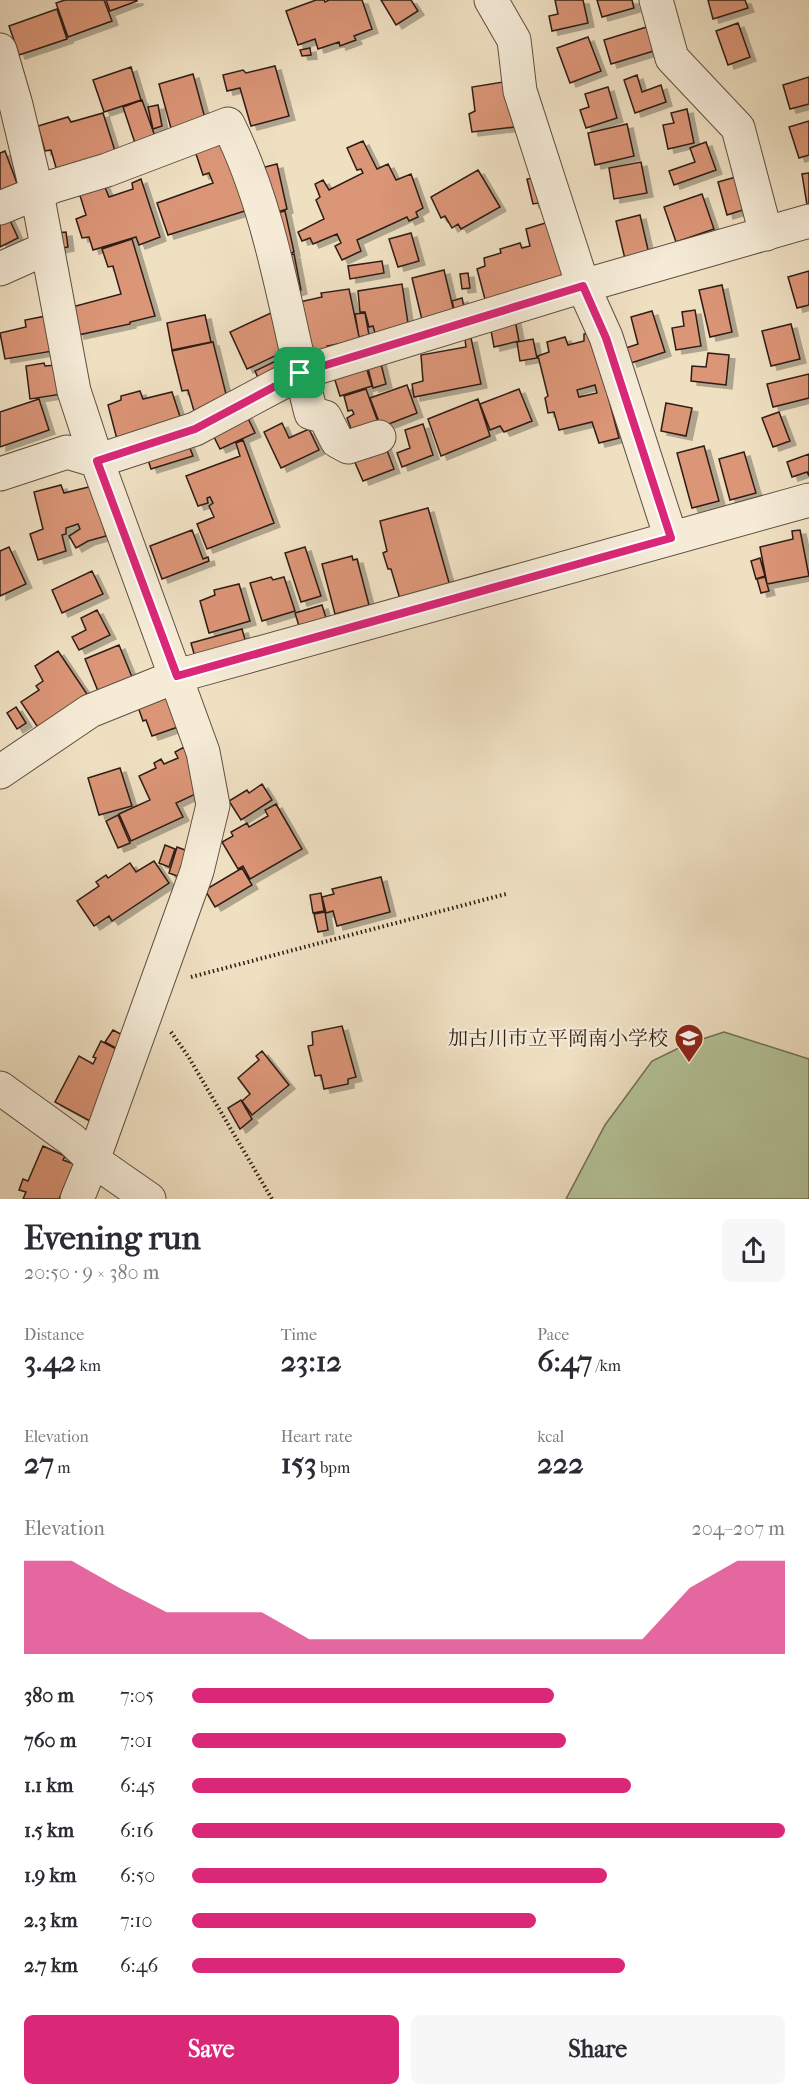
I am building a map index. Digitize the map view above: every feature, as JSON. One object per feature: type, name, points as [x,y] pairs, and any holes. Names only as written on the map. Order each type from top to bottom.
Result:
[{"type":"street","points":[[492,0],[514,40],[520,91],[583,286],[606,338],[671,538]]},
{"type":"street","points":[[656,0],[672,58],[738,128],[766,234]]},
{"type":"street","points":[[0,50],[8,108],[37,193],[74,391],[97,461],[203,752],[213,805],[197,870],[77,1199]]},
{"type":"street","points":[[0,208],[54,186],[118,166],[228,124],[256,192],[280,278],[311,413],[325,417],[337,441],[348,447],[379,437]]},
{"type":"street","points":[[0,474],[67,452],[97,461],[195,429],[300,373],[583,286],[809,221]]},
{"type":"street","points":[[0,269],[47,248]]},
{"type":"street","points":[[0,772],[90,711],[177,676],[809,500]]},
{"type":"street","points":[[0,1088],[72,1140],[93,1160],[149,1199]]},
{"type":"path","points":[[272,1199],[188,1056],[166,1026],[152,997],[506,894]]},
{"type":"green space","points":[[724,1032],[809,1059],[809,1199],[566,1199],[605,1125],[652,1061],[687,1044]]},
{"type":"building","points":[[65,0],[104,0],[112,21],[68,37],[56,3]]},
{"type":"building","points":[[106,0],[137,0],[137,1],[110,11]]},
{"type":"building","points":[[316,0],[325,2],[362,0],[372,29],[354,36],[356,40],[340,46],[339,42],[318,49],[315,39],[298,45],[286,11]]},
{"type":"building","points":[[381,0],[411,0],[418,11],[396,25]]},
{"type":"building","points":[[555,0],[583,0],[588,23],[552,31],[549,16],[558,14]]},
{"type":"building","points":[[597,0],[632,0],[634,8],[602,17]]},
{"type":"building","points":[[708,0],[745,0],[748,8],[713,19]]},
{"type":"building","points":[[57,9],[67,39],[19,55],[9,26]]},
{"type":"building","points":[[738,23],[750,57],[728,65],[716,31]]},
{"type":"building","points":[[650,26],[657,50],[611,64],[604,40]]},
{"type":"building","points":[[588,37],[601,71],[570,83],[557,48]]},
{"type":"building","points":[[310,48],[311,55],[302,56],[300,50]]},
{"type":"building","points":[[275,66],[289,116],[251,126],[240,88],[227,91],[223,75],[243,70],[246,73]]},
{"type":"building","points":[[131,67],[141,100],[104,112],[93,80]]},
{"type":"building","points":[[193,74],[206,122],[172,132],[159,84]]},
{"type":"building","points":[[637,75],[642,92],[661,85],[666,102],[635,113],[624,80]]},
{"type":"building","points":[[809,77],[809,104],[790,109],[783,85]]},
{"type":"building","points":[[509,81],[515,127],[472,132],[469,114],[475,111],[472,87]]},
{"type":"building","points":[[608,87],[617,118],[586,128],[580,110],[589,107],[585,94]]},
{"type":"building","points":[[142,100],[157,142],[137,149],[123,107]]},
{"type":"building","points":[[158,105],[162,126],[153,129],[148,107]]},
{"type":"building","points":[[687,109],[694,143],[668,149],[663,125],[674,123],[671,113]]},
{"type":"building","points":[[103,113],[116,154],[57,171],[51,150],[45,151],[38,126],[68,117],[71,122]]},
{"type":"building","points":[[809,121],[809,155],[799,158],[789,127]]},
{"type":"building","points":[[627,124],[634,156],[595,165],[588,133]]},
{"type":"building","points":[[224,137],[248,210],[168,235],[157,203],[213,183],[209,173],[203,175],[194,148]]},
{"type":"building","points":[[363,141],[377,169],[388,164],[396,180],[411,174],[423,208],[416,212],[418,217],[409,221],[407,217],[357,240],[361,251],[342,260],[335,246],[341,243],[337,234],[313,244],[310,238],[302,241],[298,232],[324,219],[316,200],[320,197],[315,184],[323,180],[329,190],[363,173],[361,169],[357,170],[347,148]]},
{"type":"building","points":[[706,142],[716,170],[674,185],[669,171],[695,162],[690,148]]},
{"type":"building","points":[[5,151],[21,194],[0,202],[0,153]]},
{"type":"building","points":[[641,162],[647,193],[614,199],[609,168]]},
{"type":"building","points":[[277,164],[287,209],[271,214],[261,168]]},
{"type":"building","points":[[478,170],[500,207],[461,229],[458,224],[452,228],[445,216],[441,218],[431,197]]},
{"type":"building","points":[[809,173],[809,205],[807,205],[802,174]]},
{"type":"building","points":[[743,175],[752,207],[727,215],[718,182]]},
{"type":"building","points":[[540,177],[545,202],[533,204],[527,179]]},
{"type":"building","points":[[141,179],[160,237],[139,245],[136,237],[93,250],[89,237],[82,238],[76,219],[86,215],[78,189],[102,180],[109,197],[133,189],[132,183]]},
{"type":"building","points":[[702,194],[714,229],[676,242],[664,207]]},
{"type":"building","points":[[285,211],[294,252],[282,256],[272,214]]},
{"type":"building","points":[[640,215],[649,254],[625,259],[616,221]]},
{"type":"building","points":[[8,216],[18,238],[0,247],[0,220]]},
{"type":"building","points":[[555,220],[572,279],[486,303],[477,269],[485,266],[484,258],[501,253],[500,249],[520,243],[522,248],[530,246],[526,229]]},
{"type":"building","points":[[66,232],[68,247],[58,249],[56,233]]},
{"type":"building","points":[[411,233],[419,261],[398,267],[389,239]]},
{"type":"building","points":[[132,239],[155,316],[78,335],[72,307],[121,294],[113,266],[108,267],[102,249]]},
{"type":"building","points":[[294,254],[301,290],[291,293],[283,256]]},
{"type":"building","points":[[382,261],[384,273],[350,279],[348,266]]},
{"type":"building","points":[[444,270],[455,316],[423,324],[412,278]]},
{"type":"building","points":[[809,271],[809,305],[797,308],[788,277]]},
{"type":"building","points":[[468,273],[470,288],[462,289],[460,274]]},
{"type":"building","points":[[402,284],[409,330],[377,340],[373,326],[369,327],[365,312],[360,312],[358,291]]},
{"type":"building","points":[[722,285],[732,332],[710,337],[699,290]]},
{"type":"building","points":[[349,289],[361,346],[348,342],[327,346],[329,356],[310,360],[295,303],[322,297],[321,293]]},
{"type":"building","points":[[462,298],[466,315],[456,317],[452,301]]},
{"type":"building","points":[[695,310],[701,346],[676,350],[672,328],[684,326],[682,312]]},
{"type":"building","points":[[652,311],[665,352],[631,363],[626,348],[638,344],[631,317]]},
{"type":"building","points":[[273,312],[290,349],[247,369],[230,332]]},
{"type":"building","points":[[365,313],[369,335],[359,337],[355,314]]},
{"type":"building","points":[[205,315],[211,342],[172,350],[167,323]]},
{"type":"building","points":[[46,316],[53,351],[5,359],[0,333],[26,327],[25,320]]},
{"type":"building","points":[[515,320],[519,341],[494,347],[490,325]]},
{"type":"building","points":[[791,324],[800,359],[771,366],[762,331]]},
{"type":"building","points":[[591,332],[619,438],[599,443],[592,422],[559,430],[554,412],[548,413],[545,398],[548,396],[538,356],[549,352],[547,342],[565,337],[568,345],[584,341],[584,334]],"holes":[[[595,385],[597,393],[579,397],[577,390]]]},
{"type":"building","points":[[471,338],[481,384],[414,397],[412,384],[423,381],[421,355],[466,347],[465,339]]},
{"type":"building","points":[[533,339],[537,358],[520,361],[517,342]]},
{"type":"building","points":[[213,342],[228,402],[194,411],[188,390],[182,391],[172,351]]},
{"type":"building","points":[[708,353],[729,355],[726,385],[691,381],[692,366],[706,367]]},
{"type":"building","points":[[288,355],[292,370],[261,384],[255,371]]},
{"type":"building","points":[[380,360],[386,384],[373,388],[367,364]]},
{"type":"building","points":[[44,363],[45,366],[57,365],[62,394],[30,399],[26,366]]},
{"type":"building","points":[[365,364],[372,386],[340,396],[333,374]]},
{"type":"building","points":[[809,374],[809,398],[773,407],[767,384]]},
{"type":"building","points":[[407,385],[417,413],[381,427],[370,398]]},
{"type":"building","points":[[366,389],[379,425],[353,434],[347,418],[354,414],[352,410],[348,411],[344,396]]},
{"type":"building","points":[[519,389],[532,421],[504,432],[500,426],[490,430],[480,404]]},
{"type":"building","points":[[140,391],[143,399],[172,392],[183,426],[118,443],[108,405],[121,400],[121,396]]},
{"type":"building","points":[[39,399],[49,430],[0,447],[0,412]]},
{"type":"building","points":[[478,399],[490,436],[441,456],[428,419]]},
{"type":"building","points":[[666,403],[692,408],[686,436],[661,431]]},
{"type":"building","points":[[779,412],[790,441],[773,447],[762,418]]},
{"type":"building","points":[[246,414],[255,433],[220,449],[211,431]]},
{"type":"building","points":[[282,423],[289,438],[309,429],[319,450],[281,468],[264,432]]},
{"type":"building","points":[[423,424],[433,455],[402,467],[397,453],[410,448],[405,430]]},
{"type":"building","points":[[243,440],[274,523],[207,549],[197,524],[214,517],[209,506],[213,503],[210,497],[207,498],[208,503],[198,506],[186,476],[240,456],[236,443]]},
{"type":"building","points":[[188,443],[193,456],[151,469],[147,457]]},
{"type":"building","points":[[385,445],[394,469],[363,481],[353,458]]},
{"type":"building","points":[[704,446],[719,501],[692,508],[677,453]]},
{"type":"building","points":[[744,452],[756,493],[730,500],[719,459]]},
{"type":"building","points":[[809,454],[809,476],[807,472],[792,477],[787,462]]},
{"type":"building","points":[[61,485],[64,493],[93,486],[106,536],[88,541],[76,548],[69,536],[80,529],[78,524],[66,528],[66,534],[62,535],[66,551],[38,560],[30,534],[43,529],[34,492]]},
{"type":"building","points":[[428,508],[450,586],[400,599],[391,569],[388,569],[383,553],[387,551],[380,521]]},
{"type":"building","points":[[192,530],[203,559],[208,557],[209,561],[162,579],[150,546]]},
{"type":"building","points":[[800,530],[809,576],[767,584],[760,547],[793,539],[792,531]]},
{"type":"building","points":[[9,547],[26,584],[0,596],[0,551]]},
{"type":"building","points":[[305,547],[321,596],[301,602],[285,553]]},
{"type":"building","points":[[352,556],[353,560],[357,559],[369,605],[335,614],[322,564]]},
{"type":"building","points":[[760,558],[765,576],[756,579],[751,561]]},
{"type":"building","points":[[92,571],[103,594],[62,613],[52,590]]},
{"type":"building","points":[[271,577],[273,580],[284,577],[295,611],[262,621],[250,583]]},
{"type":"building","points":[[765,577],[769,591],[761,593],[757,579]]},
{"type":"building","points":[[239,584],[250,621],[209,633],[200,601],[215,595],[214,590]]},
{"type":"building","points":[[322,605],[326,618],[299,626],[295,613]]},
{"type":"building","points":[[97,610],[110,635],[79,650],[72,637],[86,630],[81,618]]},
{"type":"building","points":[[242,629],[246,643],[195,657],[191,643]]},
{"type":"building","points":[[119,645],[132,677],[98,691],[85,659]]},
{"type":"building","points":[[58,651],[89,697],[39,729],[21,702],[39,690],[36,686],[43,681],[35,666]]},
{"type":"building","points":[[167,696],[178,727],[152,736],[138,707]]},
{"type":"building","points":[[16,707],[26,723],[17,729],[7,713]]},
{"type":"building","points":[[184,747],[192,765],[189,767],[200,792],[176,803],[183,817],[131,841],[119,814],[150,800],[139,776],[156,768],[154,763],[161,759],[164,764],[178,758],[175,752]]},
{"type":"building","points":[[120,768],[132,806],[99,815],[88,778]]},
{"type":"building","points":[[262,784],[272,800],[241,820],[229,801],[247,790],[249,793]]},
{"type":"building","points":[[276,804],[302,849],[250,879],[243,866],[238,869],[222,842],[233,836],[231,832],[247,823],[249,827],[268,816],[265,810]]},
{"type":"building","points":[[118,815],[130,843],[118,848],[106,821]]},
{"type":"building","points":[[165,845],[175,849],[169,867],[159,863]]},
{"type":"building","points":[[177,847],[193,853],[185,879],[169,873]]},
{"type":"building","points":[[154,861],[169,883],[112,921],[109,916],[94,926],[77,901],[99,886],[96,882],[106,875],[108,878],[130,863],[136,872]]},
{"type":"building","points":[[242,868],[252,885],[215,907],[205,890]]},
{"type":"building","points":[[381,877],[390,912],[337,926],[333,911],[326,913],[322,897],[334,894],[332,889]]},
{"type":"building","points":[[321,893],[324,911],[313,913],[310,895]]},
{"type":"building","points":[[325,912],[328,930],[318,932],[314,914]]},
{"type":"building","points":[[342,1026],[356,1077],[348,1079],[348,1084],[324,1089],[321,1075],[315,1076],[308,1046],[313,1045],[312,1032]]},
{"type":"building","points":[[113,1030],[128,1038],[121,1051],[105,1042]]},
{"type":"building","points":[[101,1041],[122,1052],[90,1121],[55,1102],[79,1056],[93,1064],[96,1058],[93,1057]]},
{"type":"building","points":[[262,1051],[289,1085],[252,1115],[242,1101],[250,1094],[238,1078],[259,1060],[256,1056]]},
{"type":"building","points":[[241,1100],[252,1119],[240,1129],[228,1108]]},
{"type":"building","points":[[43,1146],[65,1156],[63,1160],[74,1164],[59,1199],[23,1199],[26,1192],[19,1190],[23,1179],[28,1181]]},
{"type":"place","name":"加古川市立平岡南小学校","points":[[689,1064]]},
{"type":"route","points":[[583,286],[606,338],[671,538],[177,676],[97,461],[195,429],[300,373],[583,286]]}]
